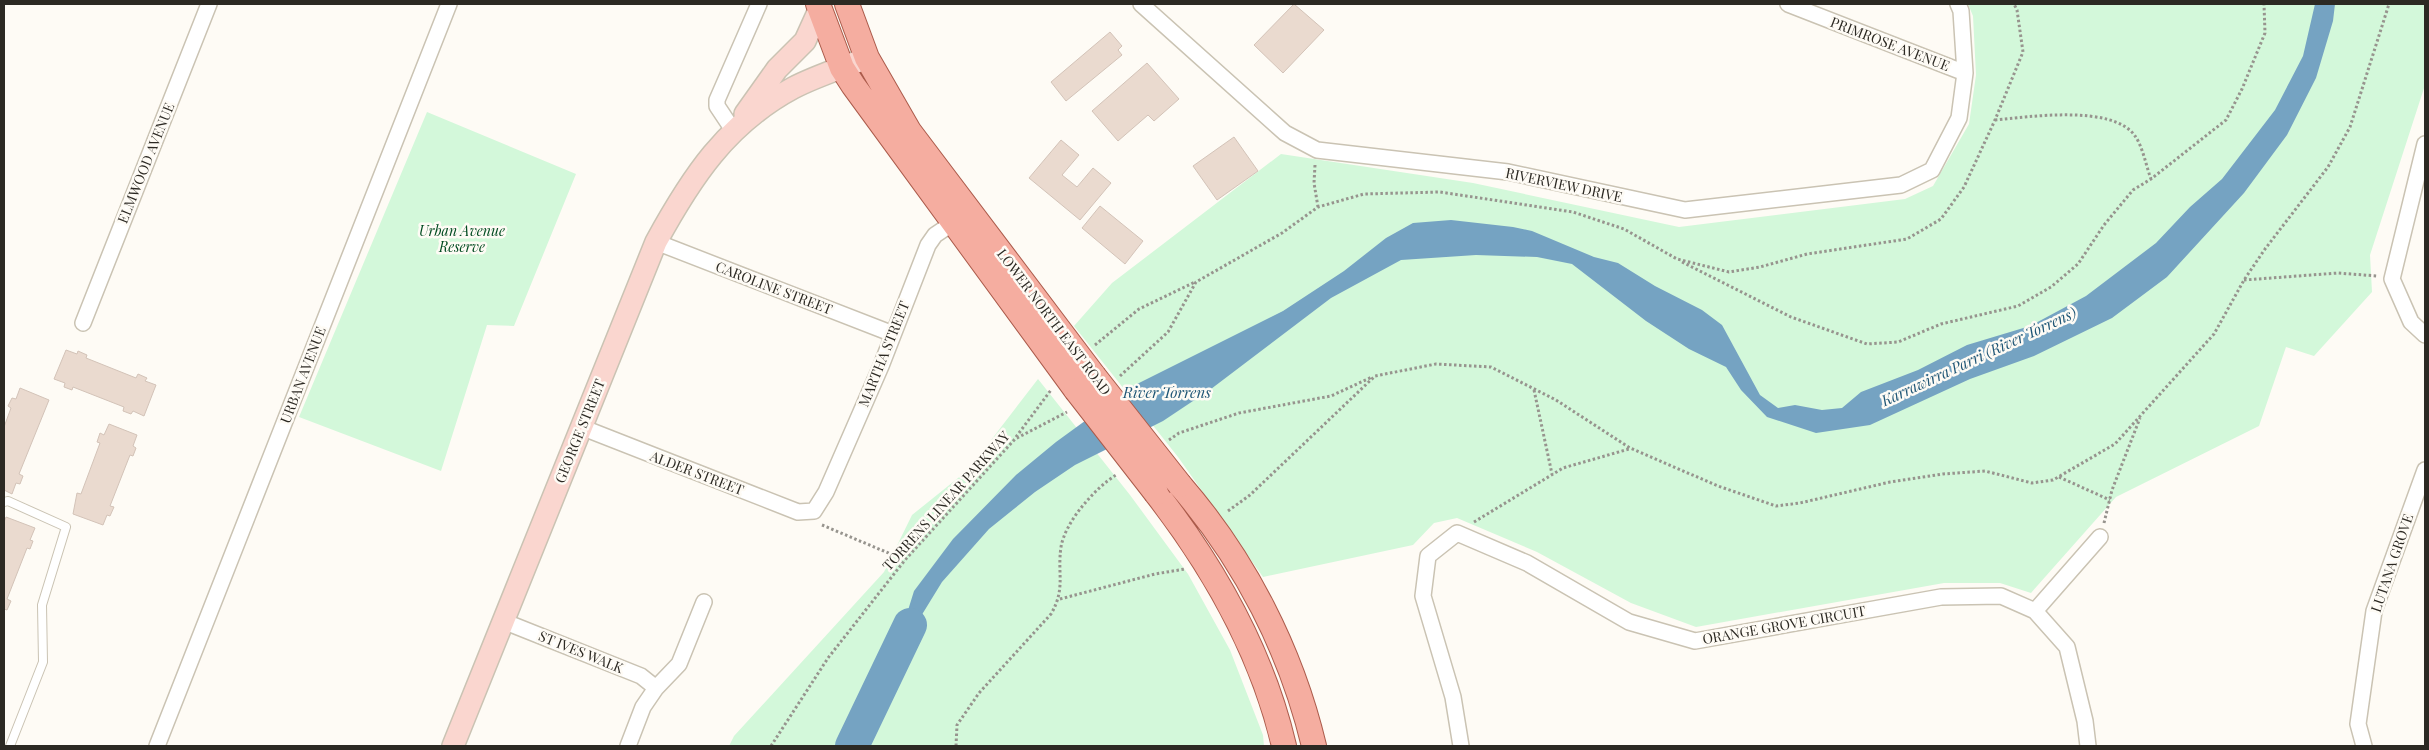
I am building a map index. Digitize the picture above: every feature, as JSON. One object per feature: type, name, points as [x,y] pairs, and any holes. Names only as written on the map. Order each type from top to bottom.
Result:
[{"type":"main road","name":"LOWER NORTH EAST ROAD","points":[[847,4],[867,58],[961,217]]},
{"type":"main road","name":"LOWER NORTH EAST ROAD","points":[[819,6],[842,68],[961,217],[1089,388],[1156,493],[1208,566],[1231,605],[1259,666],[1284,746]]},
{"type":"main road","name":"LOWER NORTH EAST ROAD","points":[[1089,388],[1180,485],[1211,524],[1241,569],[1274,632],[1296,683],[1314,746]]},
{"type":"street","name":"ELMWOOD AVENUE","points":[[83,323],[209,4]]},
{"type":"street","name":"URBAN AVENUE","points":[[157,746],[449,4]]},
{"type":"street","points":[[733,130],[717,106],[717,100],[758,4]]},
{"type":"street","name":"RIVERVIEW DRIVE","points":[[1141,4],[1285,133],[1317,150],[1508,172],[1685,210],[1745,205],[1901,185],[1932,170],[1959,118],[1965,73],[1961,11],[1958,4]]},
{"type":"street","name":"PRIMROSE AVENUE","points":[[1788,4],[1965,73]]},
{"type":"street","name":"GEORGE STREET","points":[[453,746],[656,242],[695,176],[714,150],[733,130],[777,69],[805,41],[819,6]]},
{"type":"street","name":"GEORGE STREET","points":[[733,130],[772,101],[794,88],[867,58]]},
{"type":"street","points":[[2425,144],[2392,279],[2411,322],[2425,335]]},
{"type":"street","name":"MARTHA STREET","points":[[814,511],[826,492],[931,240],[961,217]]},
{"type":"street","name":"CAROLINE STREET","points":[[656,242],[893,334]]},
{"type":"street","name":"ALDER STREET","points":[[581,427],[798,512],[814,511]]},
{"type":"street","name":"LUTANA GROVE","points":[[2364,746],[2358,724],[2374,611],[2425,470]]},
{"type":"street","points":[[1457,533],[1428,556],[1424,596],[1453,698],[1461,746]]},
{"type":"street","name":"ORANGE GROVE CIRCUIT","points":[[1457,533],[1527,563],[1629,622],[1695,641],[1941,597],[2001,596],[2034,611],[2067,647],[2085,721],[2088,746]]},
{"type":"street","points":[[2034,611],[2100,537]]},
{"type":"street","points":[[628,746],[643,707],[656,688],[679,664],[704,602]]},
{"type":"street","name":"ST IVES WALK","points":[[503,620],[641,676],[656,688]]},
{"type":"lane","points":[[4,502],[8,501],[66,527],[42,605],[43,662],[10,746]]},
{"type":"path","name":"TORRENS LINEAR PARKWAY","points":[[771,746],[828,658],[905,560],[1014,439],[1059,417],[1089,388],[1128,371],[1168,332],[1196,282],[1282,233],[1318,207],[1364,194],[1440,192],[1508,201],[1574,212],[1624,229],[1677,259],[1729,272],[1760,267],[1808,254],[1908,238],[1941,219],[1964,187],[2023,52],[2018,10],[2014,4]]},
{"type":"path","points":[[1677,259],[1747,296],[1830,332],[1867,344],[1898,342],[1941,324],[2018,306],[2051,287],[2078,264],[2104,225],[2133,190],[2151,179],[2226,120],[2242,89],[2265,33],[2264,4]]},
{"type":"path","points":[[1164,443],[1179,433],[1231,416],[1330,396],[1375,376],[1436,364],[1491,367],[1556,400],[1630,448],[1718,486],[1776,506],[1943,474],[1985,471],[2032,483],[2059,477],[2115,444],[2214,334],[2244,280],[2265,248],[2328,167],[2350,127],[2389,4]]},
{"type":"path","points":[[1994,120],[2058,113],[2112,119],[2135,135],[2151,179]]},
{"type":"path","points":[[1317,150],[1314,183],[1318,207]]},
{"type":"path","points":[[2244,280],[2338,273],[2368,274],[2392,279]]},
{"type":"path","points":[[1211,524],[1250,495],[1375,376]]},
{"type":"path","points":[[1534,389],[1552,474]]},
{"type":"path","points":[[2100,537],[2110,500],[2141,414]]},
{"type":"path","points":[[1457,533],[1563,468],[1630,448]]},
{"type":"path","points":[[956,746],[957,725],[979,693],[1051,614],[1060,599],[1061,546],[1074,516],[1110,478],[1118,473]]},
{"type":"path","points":[[2059,477],[2110,500]]},
{"type":"path","points":[[814,511],[822,525],[905,560]]},
{"type":"path","points":[[1060,599],[1155,574],[1208,566]]},
{"type":"green space","points":[[1968,4],[2425,4],[2425,85],[2370,255],[2372,292],[2314,356],[2286,347],[2259,426],[2116,497],[2031,593],[2000,583],[1944,583],[1696,627],[1631,603],[1537,552],[1457,518],[1434,523],[1413,545],[1263,577],[1178,457],[1074,326],[1112,283],[1281,154],[1473,183],[1679,227],[1905,199],[1933,186],[1969,124],[1976,75],[1973,16]]},
{"type":"green space","name":"Urban Avenue Reserve","points":[[427,112],[576,174],[514,326],[487,325],[441,471],[299,417]]},
{"type":"green space","points":[[1038,379],[1130,495],[1188,574],[1230,650],[1263,735],[1264,746],[729,746],[734,736],[884,572],[912,515],[968,470]]},
{"type":"water","name":"River Torrens","points":[[2315,4],[2335,4],[2333,21],[2316,78],[2287,135],[2244,193],[2167,277],[2112,318],[2034,356],[1970,379],[1870,425],[1816,433],[1767,417],[1741,390],[1726,367],[1689,349],[1646,321],[1572,264],[1537,257],[1476,255],[1401,260],[1331,298],[1211,389],[1163,421],[1075,465],[1035,492],[989,529],[942,582],[891,665],[914,591],[953,539],[1016,475],[1056,442],[1133,386],[1283,311],[1344,271],[1386,238],[1413,223],[1451,220],[1513,227],[1532,231],[1594,257],[1618,263],[1655,286],[1702,310],[1722,325],[1760,395],[1778,408],[1795,405],[1822,410],[1842,408],[1861,392],[1918,370],[1967,345],[2030,326],[2086,296],[2156,243],[2190,207],[2222,179],[2275,110],[2303,56]]},
{"type":"building","points":[[1294,4],[1324,30],[1283,73],[1254,45]]},
{"type":"building","points":[[1110,32],[1122,46],[1118,50],[1122,55],[1066,101],[1051,82]]},
{"type":"building","points":[[1147,63],[1179,99],[1154,121],[1148,115],[1118,141],[1092,111]]},
{"type":"building","points":[[1234,137],[1258,171],[1217,200],[1193,166]]},
{"type":"building","points":[[1061,140],[1079,155],[1062,175],[1077,187],[1093,168],[1111,183],[1080,220],[1029,178]]},
{"type":"building","points":[[1100,206],[1143,241],[1125,264],[1082,228]]},
{"type":"building","points":[[66,350],[77,354],[78,351],[87,355],[86,358],[136,378],[138,374],[147,378],[145,381],[156,385],[144,416],[133,411],[131,414],[123,411],[124,407],[73,387],[72,390],[64,387],[65,383],[54,379]]},
{"type":"building","points":[[20,388],[49,400],[19,474],[23,476],[20,484],[16,483],[12,494],[4,490],[4,427],[11,408],[8,406],[12,398],[16,399]]},
{"type":"building","points":[[109,424],[137,435],[133,446],[136,448],[133,456],[130,455],[110,506],[114,507],[110,516],[107,515],[103,525],[73,514],[77,493],[81,494],[100,443],[97,442],[100,433],[104,435]]},
{"type":"building","points":[[6,517],[35,528],[30,540],[33,541],[30,549],[27,548],[7,599],[11,601],[7,610],[4,609],[4,522]]},
{"type":"waterway","name":"Karrawirra Parri (River Torrens)","points":[[852,746],[910,625]]}]
